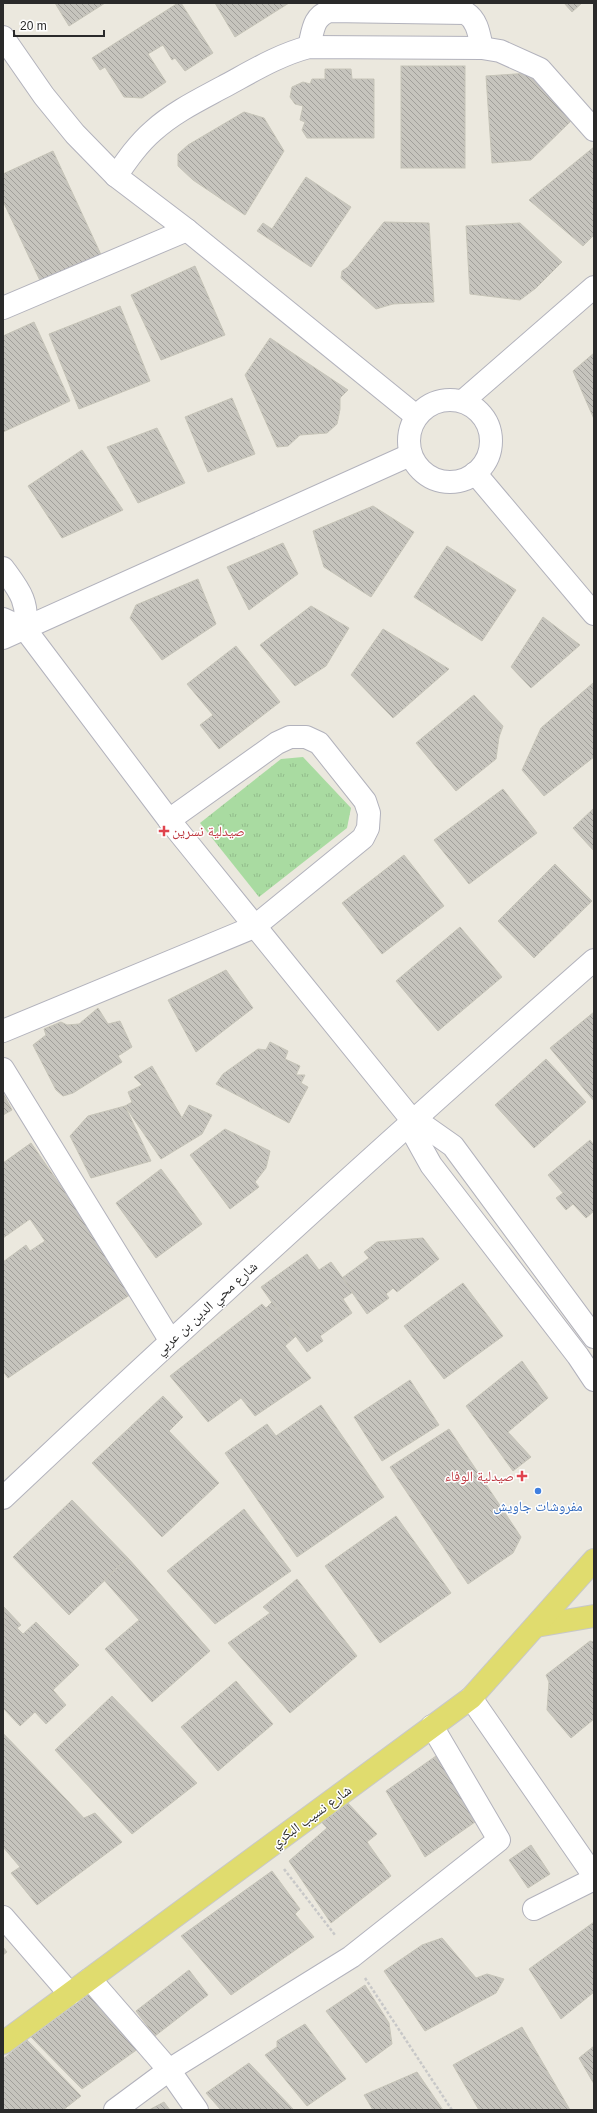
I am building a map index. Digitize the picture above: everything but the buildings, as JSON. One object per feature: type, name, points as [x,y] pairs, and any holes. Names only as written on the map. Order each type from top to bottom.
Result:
[{"type":"main road","name":"شارع نسيب البكري","points":[[3,2044],[471,1698],[594,1560]]},
{"type":"main road","points":[[536,1626],[594,1616]]},
{"type":"street","points":[[309,47],[314,23],[318,17],[330,11],[466,13],[472,17],[476,23],[482,48]]},
{"type":"street","points":[[3,37],[44,96],[75,134],[116,176],[187,230],[416,416]]},
{"type":"street","points":[[116,176],[132,153],[152,132],[173,114],[269,62],[290,52],[309,47],[482,48],[500,52],[540,69],[594,130]]},
{"type":"street","points":[[3,308],[187,230]]},
{"type":"street","points":[[463,401],[594,287]]},
{"type":"street","points":[[450,399],[463,401],[476,409],[486,420],[491,434],[491,449],[485,462],[475,473],[462,481],[446,482],[431,478],[418,468],[410,455],[408,442],[410,428],[416,416],[425,407],[437,401],[450,399]]},
{"type":"street","points":[[3,638],[25,630],[410,455]]},
{"type":"street","points":[[475,473],[594,614]]},
{"type":"street","points":[[3,568],[22,593],[27,616],[25,630]]},
{"type":"street","points":[[3,619],[25,630],[169,820],[254,927],[412,1120],[426,1127],[453,1146],[594,1337]]},
{"type":"street","points":[[3,1031],[254,927],[363,838],[368,828],[369,813],[365,801],[319,743],[306,737],[290,737],[278,743],[169,820]]},
{"type":"street","name":"شارع محي الدين بن عربي","points":[[3,1498],[170,1340],[412,1120],[594,960]]},
{"type":"street","points":[[3,1069],[170,1340]]},
{"type":"street","points":[[412,1120],[416,1138],[431,1165],[578,1356],[594,1380]]},
{"type":"street","points":[[471,1698],[594,1877],[534,1909]]},
{"type":"street","points":[[115,2110],[169,2070],[351,1956],[499,1840],[432,1726]]},
{"type":"street","points":[[3,1917],[70,1994]]},
{"type":"street","points":[[90,1979],[169,2070],[197,2110]]},
{"type":"green space","points":[[303,757],[351,808],[347,828],[259,897],[200,823],[281,759]]},
{"type":"place","name":"صيدلية نسرين","points":[[164,831]]},
{"type":"place","name":"صيدلية الوفاء","points":[[522,1476]]},
{"type":"place","name":"مفروشات جاويش","points":[[538,1491]]}]
